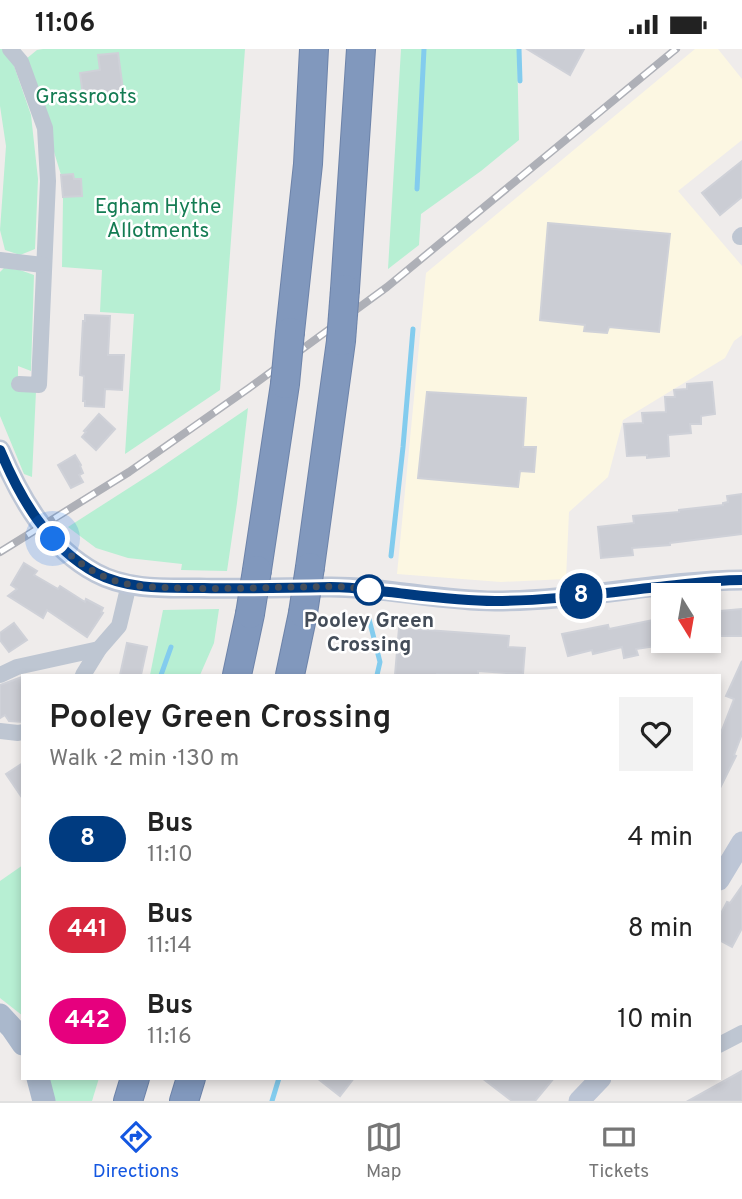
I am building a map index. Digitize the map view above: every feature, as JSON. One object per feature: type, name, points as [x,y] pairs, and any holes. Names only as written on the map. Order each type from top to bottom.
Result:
[{"type":"highway","points":[[237,674],[250,614],[285,384],[309,164],[314,49]]},
{"type":"highway","points":[[289,674],[303,613],[341,341],[362,49]]},
{"type":"highway","points":[[128,1101],[134,1080]]},
{"type":"highway","points":[[184,1101],[190,1080]]},
{"type":"main road","points":[[0,450],[25,502],[53,539],[95,573],[129,584],[213,588],[344,587],[448,599],[493,601],[548,600],[742,580]]},
{"type":"main road","points":[[721,877],[742,842]]},
{"type":"main road","points":[[0,1015],[21,1041]]},
{"type":"main road","points":[[39,1080],[44,1101]]},
{"type":"main road","points":[[579,1101],[599,1080]]},
{"type":"street","points":[[10,49],[21,62],[45,128],[48,181],[39,385],[19,384]]},
{"type":"street","points":[[0,260],[43,265]]},
{"type":"street","points":[[84,674],[99,649],[119,626],[129,584]]},
{"type":"street","points":[[0,674],[17,667],[99,649]]},
{"type":"street","points":[[0,731],[21,732]]},
{"type":"street","points":[[721,1044],[742,1033]]},
{"type":"shaded area","points":[[695,49],[718,49],[742,79],[742,140],[678,191],[742,266],[742,335],[734,341],[725,358],[623,420],[608,477],[569,512],[566,579],[501,582],[397,574],[426,273]]},
{"type":"green space","points":[[0,49],[12,60],[31,115],[38,179],[35,249],[20,255],[5,250],[0,230],[6,146],[0,106]]},
{"type":"green space","name":"Egham Hythe Allotments","points":[[245,49],[220,390],[125,454],[134,314],[100,312],[102,270],[62,267],[61,175],[26,59],[37,50]]},
{"type":"green space","points":[[401,49],[517,49],[519,140],[421,214],[419,245],[388,269]]},
{"type":"green space","points":[[4,268],[34,275],[31,371],[18,366],[18,391],[36,391],[32,477],[24,474],[0,416],[0,272]]},
{"type":"green space","points":[[248,408],[227,571],[181,570],[182,564],[128,558],[96,548],[68,527],[157,470]]},
{"type":"green space","points":[[219,609],[214,643],[200,674],[150,674],[163,610]]},
{"type":"green space","points":[[21,866],[21,1014],[0,998],[0,881]]},
{"type":"green space","points":[[49,1080],[98,1080],[92,1101],[55,1101]]},
{"type":"building","points":[[527,49],[584,49],[570,75]]},
{"type":"building","points":[[118,53],[124,97],[84,103],[80,73],[100,70],[98,55]]},
{"type":"building","points":[[742,161],[742,197],[720,215],[702,193]]},
{"type":"building","points":[[73,174],[74,179],[81,179],[82,196],[63,197],[61,175]]},
{"type":"building","points":[[548,223],[670,234],[659,332],[609,327],[607,333],[584,331],[585,325],[540,320]]},
{"type":"building","points":[[85,315],[110,316],[108,355],[124,355],[122,390],[105,389],[104,407],[85,406],[83,401],[84,376],[80,375]]},
{"type":"building","points":[[712,382],[715,414],[701,416],[701,424],[690,424],[691,433],[668,435],[669,456],[627,456],[624,424],[643,423],[642,413],[666,412],[665,397],[675,397],[674,390],[687,389],[687,384]]},
{"type":"building","points":[[427,392],[526,398],[523,447],[536,447],[534,472],[520,471],[518,487],[418,478]]},
{"type":"building","points":[[99,414],[115,429],[96,450],[82,437]]},
{"type":"building","points":[[75,455],[81,465],[83,473],[79,475],[83,482],[71,488],[58,465]]},
{"type":"building","points":[[742,494],[742,534],[632,548],[633,555],[601,558],[598,527],[634,523],[633,516],[723,505],[728,502],[727,496]]},
{"type":"building","points":[[24,563],[37,571],[34,575],[58,589],[60,586],[85,602],[86,599],[103,608],[103,613],[87,637],[47,610],[43,618],[8,596],[17,589],[11,585]]},
{"type":"building","points":[[742,609],[742,636],[721,636],[721,611]]},
{"type":"building","points":[[651,620],[651,647],[636,649],[638,655],[624,658],[622,647],[593,654],[592,650],[568,656],[562,634],[608,625],[609,629]]},
{"type":"building","points":[[14,623],[27,640],[9,652],[0,640],[0,633]]},
{"type":"building","points":[[399,628],[509,636],[508,647],[525,648],[523,674],[478,671],[478,674],[395,674]]},
{"type":"building","points":[[127,643],[147,647],[141,674],[120,674]]},
{"type":"building","points":[[742,661],[742,734],[734,755],[736,756],[721,786],[721,733],[734,699],[726,696]]},
{"type":"building","points":[[21,677],[21,722],[9,721],[5,715],[0,718],[0,685]]},
{"type":"building","points":[[21,764],[21,796],[6,774]]},
{"type":"building","points":[[742,886],[742,928],[732,947],[721,941],[721,913],[727,902],[730,903]]},
{"type":"building","points":[[742,1071],[742,1101],[688,1101]]},
{"type":"building","points":[[320,1080],[352,1080],[340,1096]]},
{"type":"building","points":[[485,1080],[552,1080],[535,1101],[512,1101]]},
{"type":"waterway","points":[[417,189],[424,49]]},
{"type":"waterway","points":[[519,49],[520,81]]},
{"type":"waterway","points":[[391,556],[413,329]]},
{"type":"waterway","points":[[369,619],[380,662],[377,674]]},
{"type":"waterway","points":[[161,674],[171,647]]},
{"type":"waterway","points":[[272,1101],[278,1080]]},
{"type":"railway","points":[[0,552],[129,472],[387,287],[676,49]]},
{"type":"bus line","name":"8","points":[[0,450],[25,502],[53,539],[95,573],[129,584],[213,588],[344,587],[448,599],[493,601],[548,600],[698,582],[742,580]]},
{"type":"place","name":"Pooley Green Crossing","points":[[369,590]]},
{"type":"route","points":[[53,539],[95,573],[129,584],[150,587],[344,587],[369,590]]},
{"type":"park label","name":"Grassroots","points":[[86,97]]}]
